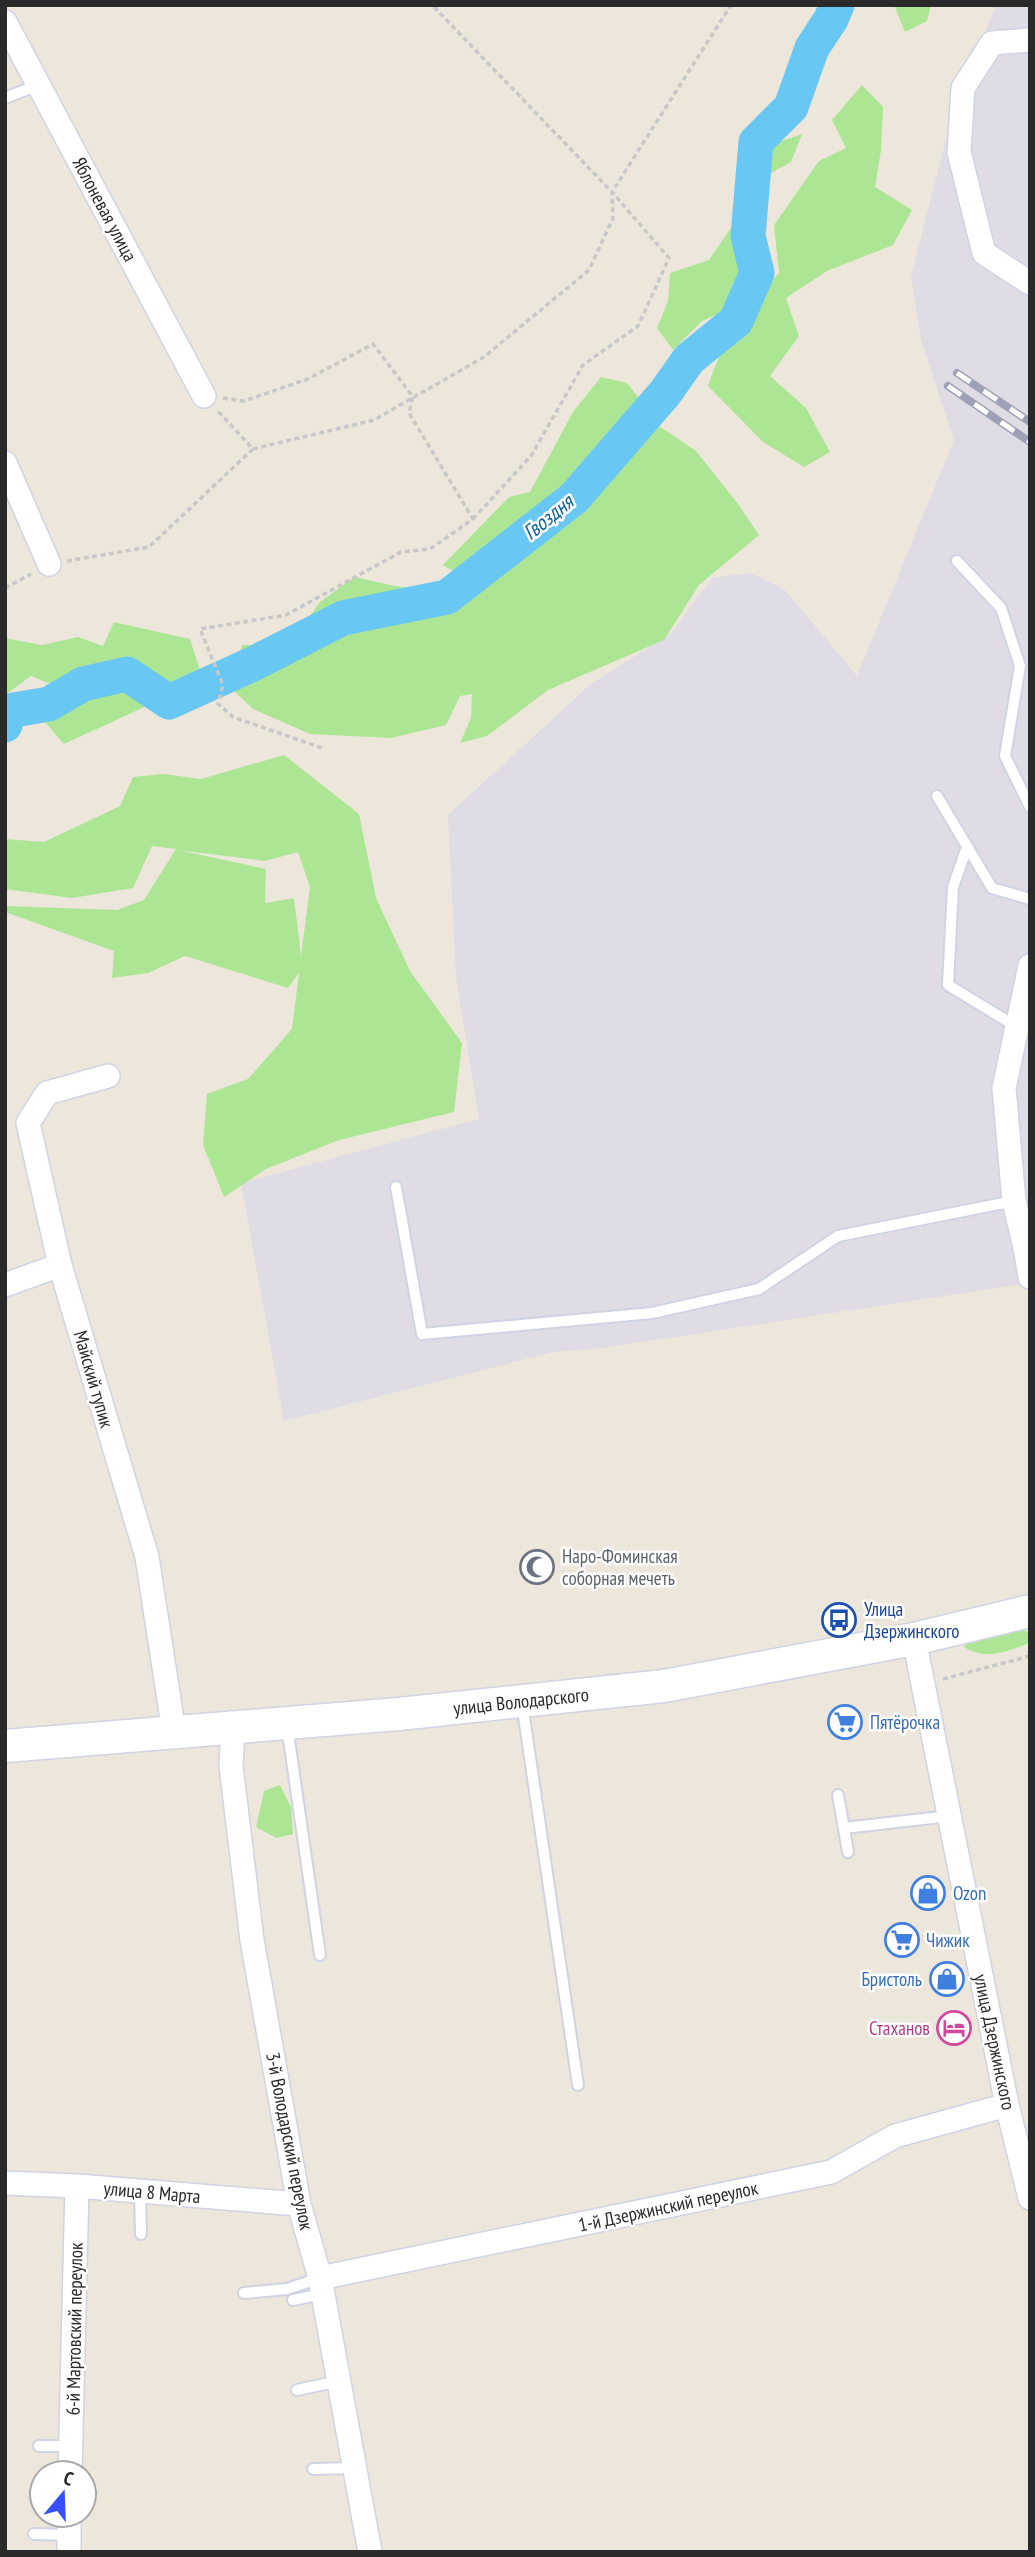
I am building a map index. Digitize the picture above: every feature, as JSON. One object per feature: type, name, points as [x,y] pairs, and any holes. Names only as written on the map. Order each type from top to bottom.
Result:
[{"type":"main road","name":"улица Володарского","points":[[5,1746],[233,1728],[664,1686],[914,1639],[1030,1611]]},
{"type":"street","name":"Яблоневая улица","points":[[5,22],[204,396]]},
{"type":"street","points":[[1030,40],[992,43],[963,88],[959,152],[984,253],[1030,283]]},
{"type":"street","points":[[5,463],[48,564]]},
{"type":"street","points":[[1030,966],[1004,1088],[1014,1201],[1030,1277]]},
{"type":"street","name":"Майский тупик","points":[[108,1076],[47,1093],[28,1123],[60,1265],[147,1557],[174,1732]]},
{"type":"street","points":[[5,1285],[60,1265]]},
{"type":"street","name":"улица Дзержинского","points":[[914,1639],[1007,2105],[1022,2127],[1030,2198]]},
{"type":"street","name":"3-й Володарский переулок","points":[[233,1728],[231,1766],[251,1940],[299,2204],[321,2286],[370,2552]]},
{"type":"street","name":"1-й Дзержинский переулок","points":[[321,2286],[831,2172],[895,2137],[1007,2105]]},
{"type":"street","name":"улица 8 Марта","points":[[5,2183],[77,2186],[299,2204]]},
{"type":"street","name":"6-й Мартовский переулок","points":[[71,2459],[77,2186]]},
{"type":"lane","points":[[5,98],[38,85]]},
{"type":"lane","points":[[957,561],[1000,608],[1020,666],[1005,756],[1030,807]]},
{"type":"lane","points":[[937,796],[992,888],[1030,899]]},
{"type":"lane","points":[[967,847],[953,887],[948,985],[1017,1027]]},
{"type":"lane","points":[[396,1187],[422,1334],[665,1310],[759,1289],[838,1236],[1014,1201]]},
{"type":"lane","points":[[522,1701],[578,2085]]},
{"type":"lane","points":[[287,1723],[320,1955]]},
{"type":"lane","points":[[838,1795],[848,1852]]},
{"type":"lane","points":[[844,1828],[950,1816]]},
{"type":"lane","points":[[140,2191],[141,2234]]},
{"type":"lane","points":[[244,2293],[321,2286]]},
{"type":"lane","points":[[293,2300],[321,2286]]},
{"type":"lane","points":[[297,2390],[339,2381]]},
{"type":"lane","points":[[39,2446],[71,2446]]},
{"type":"lane","points":[[313,2469],[355,2468]]},
{"type":"lane","points":[[34,2534],[69,2534]]},
{"type":"path","points":[[322,748],[233,717],[218,704],[223,685],[200,629],[286,615],[401,552],[430,550],[473,519],[531,456],[583,365],[638,326],[669,258],[612,192],[432,5]]},
{"type":"path","points":[[5,588],[48,564],[149,547],[253,449],[374,419],[484,357],[589,270],[613,218],[612,192],[731,5]]},
{"type":"path","points":[[204,396],[244,401],[308,379],[373,344],[414,397]]},
{"type":"path","points":[[204,396],[253,449]]},
{"type":"path","points":[[414,397],[409,413],[473,519]]},
{"type":"path","points":[[924,1684],[1030,1656]]},
{"type":"shaded area","points":[[996,5],[1030,5],[1030,1283],[603,1348],[553,1352],[284,1421],[241,1183],[479,1119],[456,977],[448,815],[592,683],[671,634],[712,578],[750,573],[784,589],[857,676],[954,440],[921,340],[911,276],[952,116]]},
{"type":"green space","points":[[894,5],[931,5],[927,21],[905,32]]},
{"type":"green space","points":[[862,85],[883,107],[881,150],[875,187],[912,210],[893,245],[827,271],[786,298],[799,336],[770,376],[806,408],[830,452],[804,467],[763,442],[708,386],[728,340],[756,299],[779,273],[774,225],[819,161],[846,148],[832,120]]},
{"type":"green space","points":[[802,134],[791,162],[769,174],[764,161],[776,143]]},
{"type":"green space","points":[[733,225],[747,254],[740,304],[702,321],[673,350],[657,328],[668,301],[670,273],[709,260]]},
{"type":"green space","points":[[601,377],[627,383],[641,401],[549,505],[492,555],[459,574],[443,565],[509,497],[530,492],[573,412]]},
{"type":"green space","points":[[659,426],[696,451],[759,535],[699,585],[664,640],[548,690],[487,736],[460,743],[471,718],[472,694],[460,696],[446,725],[391,738],[310,734],[253,709],[230,687],[242,645],[267,645],[297,634],[320,602],[355,577],[399,587],[432,590],[462,588],[481,580]]},
{"type":"green space","points":[[114,622],[190,639],[203,680],[64,744],[38,714],[53,685],[31,676],[5,695],[5,638],[42,645],[78,637],[103,646]]},
{"type":"green space","points":[[284,755],[359,814],[376,898],[410,971],[462,1043],[454,1112],[339,1140],[266,1169],[224,1197],[203,1145],[207,1094],[248,1079],[292,1029],[299,973],[288,988],[185,956],[148,973],[112,978],[114,951],[5,912],[5,906],[117,910],[144,900],[176,849],[152,846],[133,888],[72,898],[5,889],[5,839],[44,842],[120,806],[133,777],[163,774],[201,779]],"holes":[[[178,850],[265,861],[298,852],[310,887],[301,956],[294,898],[265,903],[266,869]]]},
{"type":"green space","points":[[1022,1629],[1030,1634],[1027,1644],[1012,1649],[988,1654],[964,1647],[967,1643]]},
{"type":"green space","points":[[280,1785],[291,1807],[293,1834],[276,1838],[256,1827],[264,1791]]},
{"type":"waterway","name":"Гвоздня","points":[[5,725],[8,711],[49,704],[83,684],[127,674],[169,702],[253,664],[343,618],[447,597],[574,498],[665,393],[689,359],[736,321],[757,273],[748,236],[756,142],[791,107],[812,48],[837,5]]},
{"type":"railway","points":[[957,373],[1030,422]]},
{"type":"railway","points":[[948,386],[1030,442]]},
{"type":"place","name":"Наро-Фоминская соборная мечеть","points":[[537,1567]]},
{"type":"place","name":"Улица Дзержинского","points":[[839,1620]]},
{"type":"place","name":"Пятёрочка","points":[[845,1722]]},
{"type":"place","name":"Ozon","points":[[928,1893]]},
{"type":"place","name":"Чижик","points":[[902,1940]]},
{"type":"place","name":"Бристоль","points":[[947,1979]]},
{"type":"place","name":"Стаханов","points":[[954,2028]]}]
